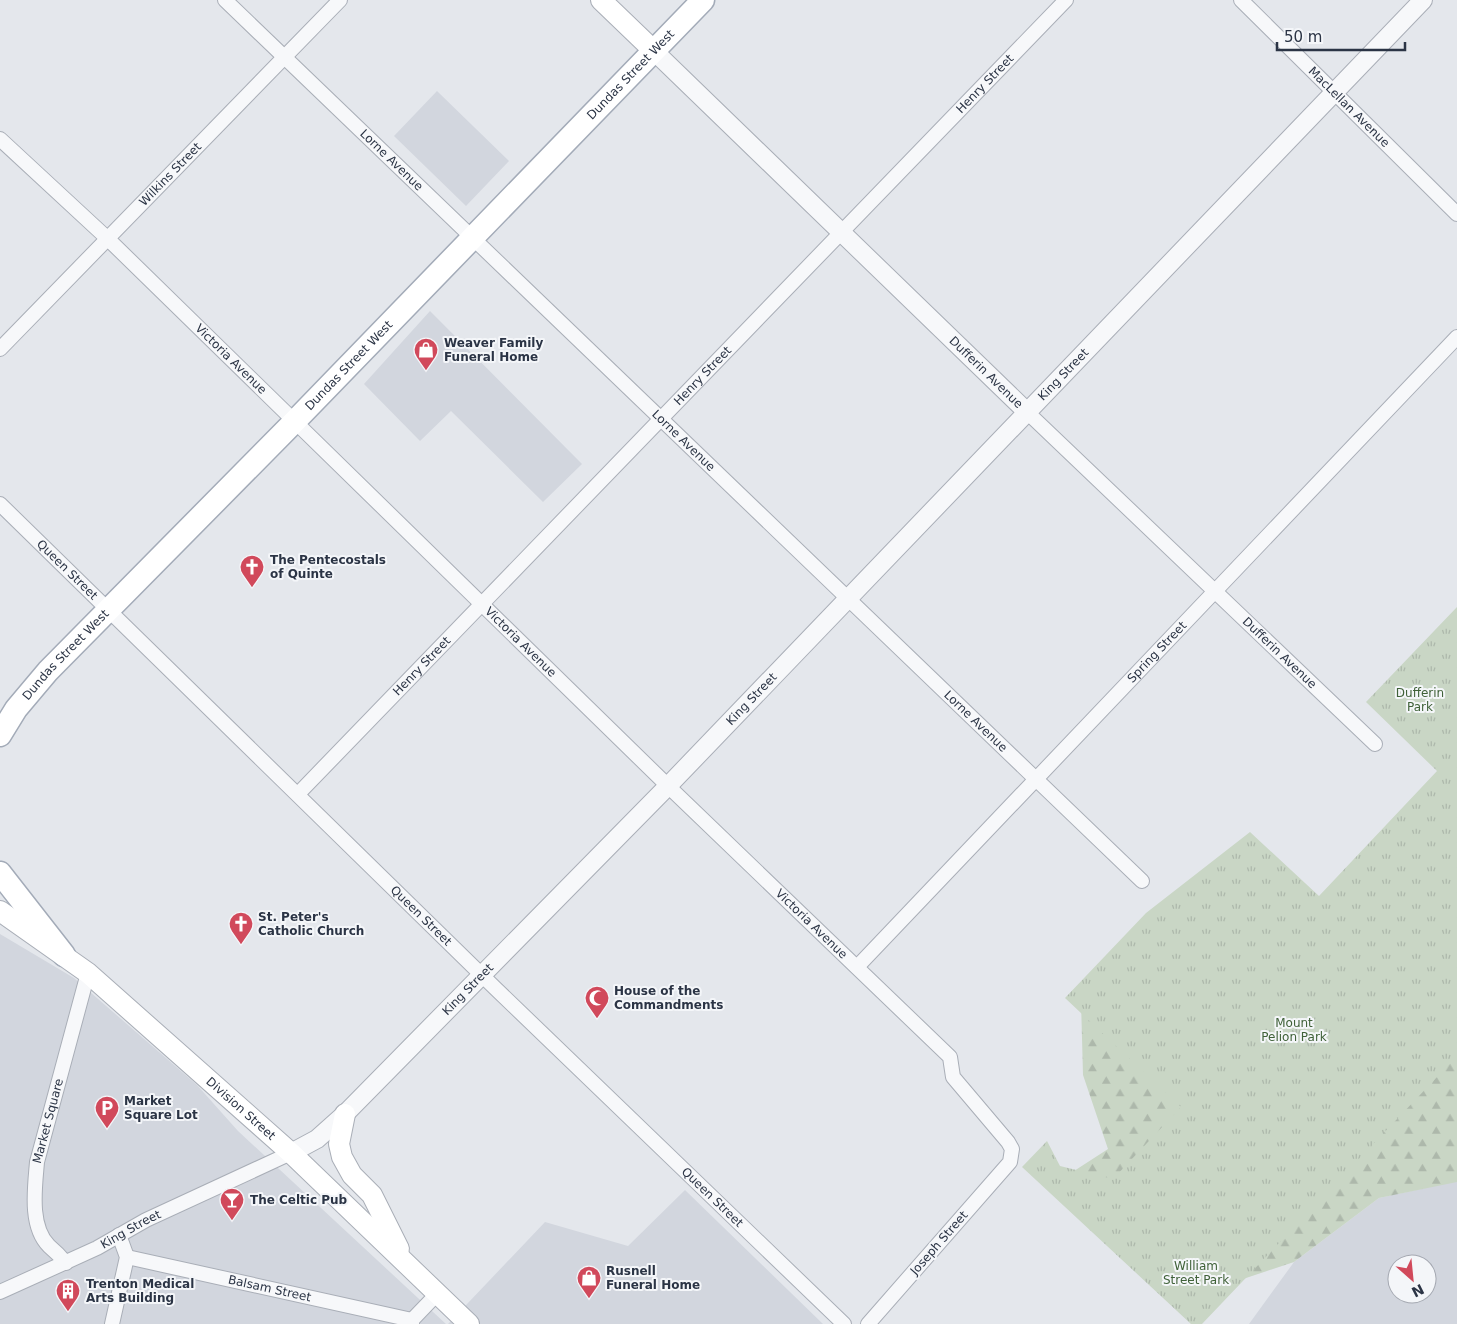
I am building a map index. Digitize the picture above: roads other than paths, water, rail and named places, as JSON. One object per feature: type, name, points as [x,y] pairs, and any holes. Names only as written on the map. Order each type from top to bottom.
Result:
[{"type":"main road","name":"Dufferin Avenue","points":[[601,0],[654,52]]},
{"type":"main road","name":"Dundas Street West","points":[[0,735],[16,709],[48,671],[295,421],[654,52],[702,0]]},
{"type":"main road","points":[[0,873],[64,955]]},
{"type":"main road","name":"Division Street","points":[[0,911],[88,973],[291,1153],[469,1324]]},
{"type":"main road","points":[[345,1114],[339,1144],[342,1157],[352,1175],[372,1195],[405,1262]]},
{"type":"street","name":"Lorne Avenue","points":[[225,0],[474,237],[660,419],[848,597],[1035,780],[1142,881]]},
{"type":"street","name":"Wilkins Street","points":[[0,349],[340,0]]},
{"type":"street","name":"Henry Street","points":[[298,794],[1066,0]]},
{"type":"street","name":"MacLellan Avenue","points":[[1241,0],[1457,214]]},
{"type":"street","name":"King Street","points":[[0,1292],[66,1262],[146,1220],[291,1153],[317,1139],[345,1114],[668,786],[1423,0]]},
{"type":"street","name":"Dufferin Avenue","points":[[654,52],[1375,744]]},
{"type":"street","name":"Victoria Avenue","points":[[0,139],[108,240],[481,605],[950,1057],[953,1078],[1008,1142],[1012,1149],[1010,1162]]},
{"type":"street","name":"Spring Street","points":[[857,967],[1457,337]]},
{"type":"street","name":"Queen Street","points":[[0,504],[482,975],[844,1324]]},
{"type":"street","name":"Market Square","points":[[66,1262],[56,1250],[48,1245],[35,1218],[37,1162],[88,973]]},
{"type":"street","name":"Joseph Street","points":[[868,1324],[1010,1162]]},
{"type":"street","points":[[112,1324],[127,1257],[120,1235]]},
{"type":"street","name":"Balsam Street","points":[[127,1257],[412,1322]]},
{"type":"street","points":[[412,1322],[438,1293]]},
{"type":"place","name":"Weaver Family Funeral Home","points":[[426,371]]},
{"type":"place","name":"The Pentecostals of Quinte","points":[[252,588]]},
{"type":"place","name":"St. Peter's Catholic Church","points":[[241,945]]},
{"type":"place","name":"House of the Commandments","points":[[597,1019]]},
{"type":"place","name":"Market Square Lot","points":[[107,1129]]},
{"type":"place","name":"The Celtic Pub","points":[[232,1221]]},
{"type":"place","name":"Rusnell Funeral Home","points":[[589,1299]]},
{"type":"place","name":"Trenton Medical Arts Building","points":[[68,1312]]},
{"type":"park label","name":"Dufferin Park","points":[[1420,700]]},
{"type":"park label","name":"Mount Pelion Park","points":[[1294,1030]]},
{"type":"park label","name":"William Street Park","points":[[1196,1273]]}]
